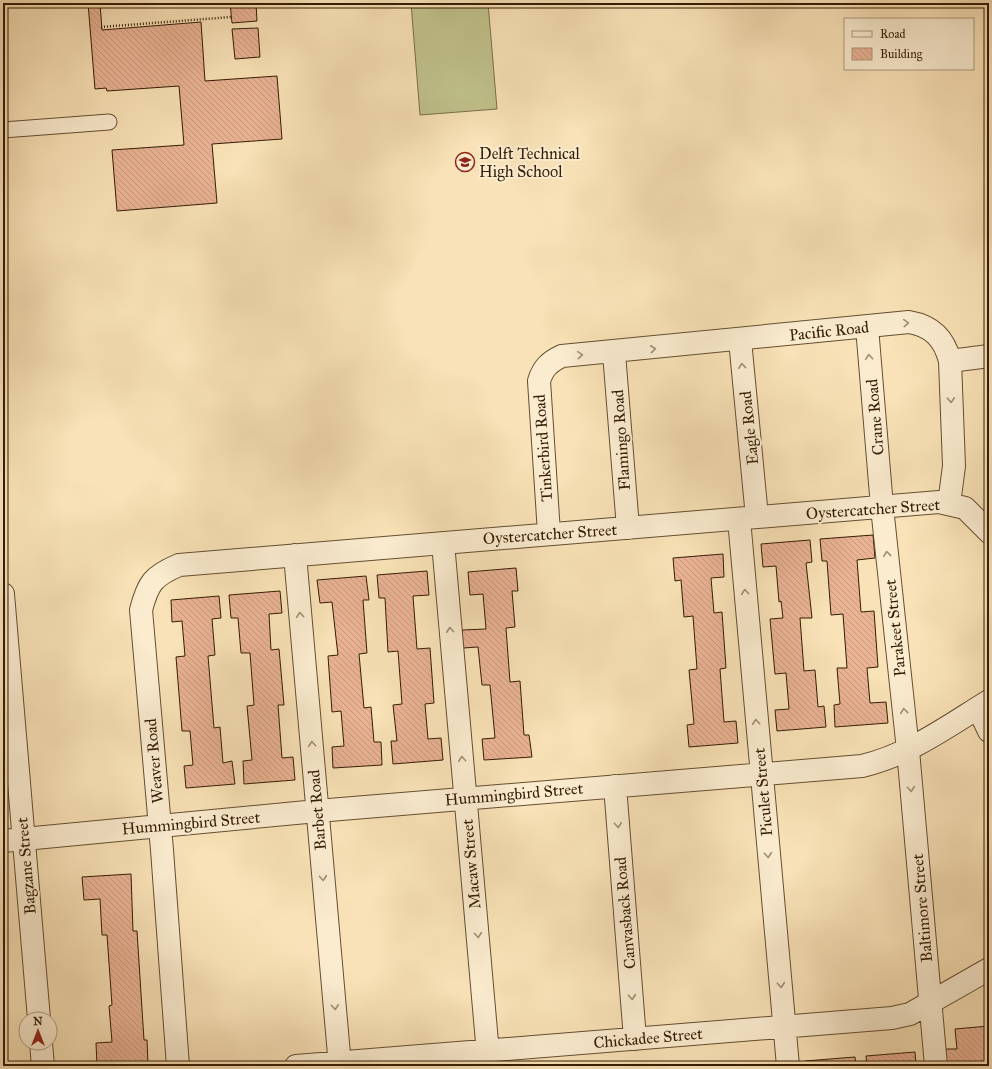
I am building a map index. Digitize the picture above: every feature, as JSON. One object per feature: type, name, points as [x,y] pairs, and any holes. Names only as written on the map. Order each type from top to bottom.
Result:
[{"type":"street","name":"Pacific Road","points":[[548,364],[562,356],[614,353],[909,322],[920,324],[930,328],[939,337],[946,348],[950,361],[954,466],[949,504]]},
{"type":"street","name":"Crane Road","points":[[867,327],[882,507]]},
{"type":"street","name":"Eagle Road","points":[[740,340],[748,518]]},
{"type":"street","name":"Flamingo Road","points":[[614,353],[628,528]]},
{"type":"street","points":[[950,361],[989,356]]},
{"type":"street","name":"Tinkerbird Road","points":[[548,364],[542,372],[539,381],[549,533]]},
{"type":"street","name":"Oystercatcher Street","points":[[155,578],[162,572],[179,565],[549,533],[628,528],[939,502],[965,508],[989,532]]},
{"type":"street","name":"Parakeet Street","points":[[882,507],[908,750]]},
{"type":"street","name":"Piculet Street","points":[[748,518],[761,775],[788,1066]]},
{"type":"street","name":"Macaw Street","points":[[443,543],[489,1059]]},
{"type":"street","name":"Barbet Road","points":[[295,555],[340,1064]]},
{"type":"street","name":"Weaver Road","points":[[155,578],[147,590],[141,610],[160,826],[178,1066]]},
{"type":"street","name":"Bagzane Street","points":[[3,594],[13,840],[38,1011]]},
{"type":"street","points":[[983,705],[989,731]]},
{"type":"street","name":"Hummingbird Street","points":[[13,840],[465,798],[862,766],[885,761],[908,750],[983,705]]},
{"type":"street","name":"Baltimore Street","points":[[908,750],[936,1066]]},
{"type":"street","name":"Canvasback Road","points":[[615,786],[635,1039]]},
{"type":"street","name":"Chickadee Street","points":[[296,1066],[489,1059],[635,1039],[892,1018],[910,1014],[989,970]]},
{"type":"street","points":[[42,1051],[43,1066]]},
{"type":"lane","points":[[3,130],[109,122]]},
{"type":"path","points":[[102,27],[231,17]]},
{"type":"green space","points":[[411,3],[488,3],[497,109],[420,115]]},
{"type":"building","points":[[88,3],[100,3],[102,30],[201,22],[205,81],[277,76],[282,139],[212,144],[217,203],[117,211],[112,150],[184,145],[179,86],[107,91],[106,88],[95,89]]},
{"type":"building","points":[[230,3],[256,3],[257,21],[232,23]]},
{"type":"building","points":[[258,28],[260,57],[235,59],[232,29]]},
{"type":"building","points":[[873,535],[875,558],[857,560],[861,612],[874,611],[878,667],[867,668],[870,703],[886,702],[888,723],[835,727],[834,705],[840,704],[837,668],[847,668],[843,614],[831,615],[827,561],[822,561],[820,539]]},
{"type":"building","points":[[810,540],[812,562],[806,563],[812,618],[800,618],[804,671],[815,670],[818,707],[824,706],[826,727],[777,731],[775,710],[789,709],[786,673],[775,674],[770,619],[783,618],[781,601],[779,602],[776,566],[763,567],[761,544]]},
{"type":"building","points":[[723,554],[724,577],[711,578],[714,613],[722,612],[726,668],[720,669],[724,722],[736,721],[738,743],[689,747],[687,725],[694,724],[689,670],[697,669],[693,616],[684,617],[681,580],[675,581],[673,558]]},
{"type":"building","points":[[516,568],[518,591],[512,591],[515,627],[506,628],[510,682],[520,681],[524,735],[529,735],[532,757],[484,760],[482,739],[495,738],[490,685],[482,685],[478,647],[463,648],[462,630],[486,629],[483,594],[470,595],[468,572]]},
{"type":"building","points":[[427,571],[429,595],[413,596],[417,649],[430,648],[434,703],[425,704],[428,739],[441,738],[443,760],[393,764],[391,741],[397,741],[393,705],[402,704],[398,651],[388,652],[385,598],[379,598],[377,575]]},
{"type":"building","points":[[366,576],[369,600],[363,600],[367,653],[359,654],[364,708],[371,707],[374,742],[381,742],[382,765],[333,768],[332,747],[344,746],[341,711],[332,712],[328,656],[338,655],[332,602],[320,603],[317,580]]},
{"type":"building","points":[[280,591],[282,613],[269,614],[271,650],[279,649],[284,705],[278,705],[282,758],[293,757],[295,780],[244,784],[243,761],[252,760],[247,706],[254,705],[250,653],[241,653],[238,618],[231,618],[229,595]]},
{"type":"building","points":[[219,596],[221,618],[212,619],[215,655],[208,656],[214,728],[220,727],[223,763],[232,761],[235,784],[186,788],[184,766],[193,765],[190,731],[182,731],[176,657],[185,656],[182,621],[172,622],[171,600]]},
{"type":"building","points":[[131,874],[133,931],[137,931],[144,1040],[147,1040],[148,1064],[97,1066],[96,1043],[112,1042],[109,1006],[112,1005],[107,935],[102,935],[100,899],[84,900],[82,877]]},
{"type":"building","points":[[989,1026],[989,1066],[946,1066],[945,1049],[957,1049],[955,1029]]},
{"type":"building","points":[[915,1052],[916,1066],[867,1066],[866,1056]]},
{"type":"building","points":[[855,1057],[856,1066],[806,1066],[805,1061]]},
{"type":"place","name":"Delft Technical High School","points":[[465,162]]}]
